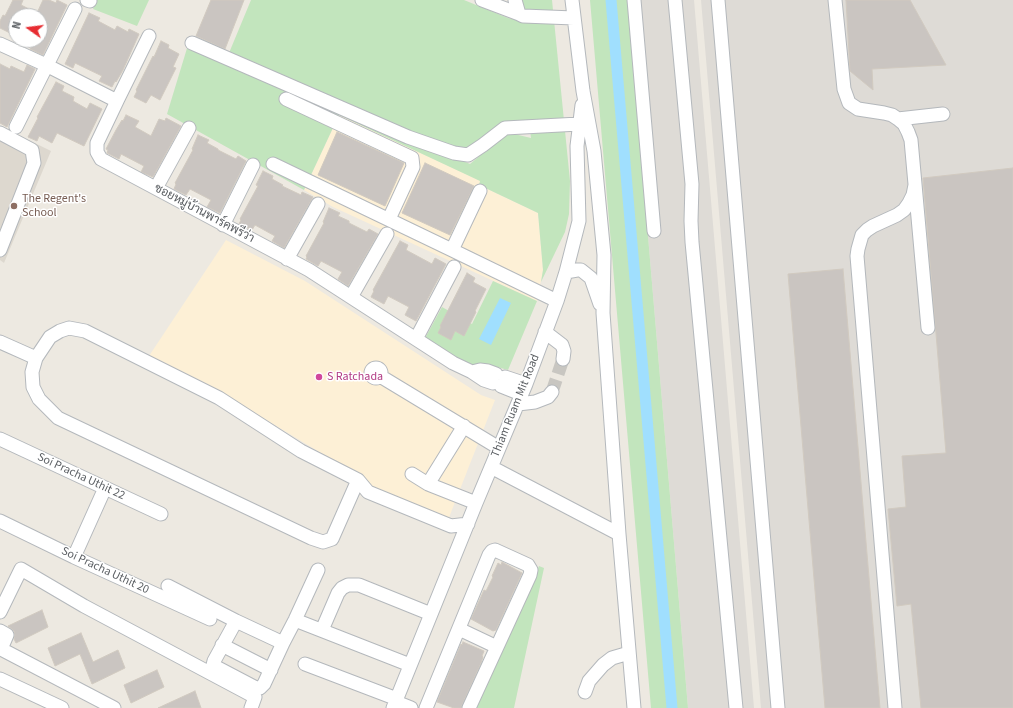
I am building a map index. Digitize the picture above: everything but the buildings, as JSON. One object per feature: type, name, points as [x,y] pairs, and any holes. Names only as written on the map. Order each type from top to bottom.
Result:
[{"type":"street","points":[[482,0],[523,16],[574,18]]},
{"type":"street","points":[[515,0],[519,14]]},
{"type":"street","name":"Thiam Ruam Mit Road","points":[[572,0],[583,91],[594,150],[604,255],[603,313],[619,534],[634,708]]},
{"type":"street","points":[[634,0],[654,231]]},
{"type":"street","points":[[675,0],[692,184],[692,242],[736,708]]},
{"type":"street","points":[[718,0],[778,708]]},
{"type":"street","points":[[835,0],[844,89],[849,103],[858,109],[892,115],[904,124],[911,140],[928,328]]},
{"type":"street","points":[[16,126],[74,9]]},
{"type":"street","points":[[0,44],[46,65],[117,101],[149,36]]},
{"type":"street","points":[[192,43],[408,137],[454,153],[468,155],[484,145],[505,128],[579,124]]},
{"type":"street","name":"Thiam Ruam Mit Road","points":[[395,703],[522,394],[557,302],[579,221],[577,146],[583,91]]},
{"type":"street","points":[[286,99],[412,158],[413,167],[389,219]]},
{"type":"street","name":"ซอยหมู่บ้านพาร์คพรีว่า","points":[[117,101],[97,144],[97,152],[101,159],[309,270],[453,363],[472,372],[484,380],[499,380],[522,394]]},
{"type":"street","points":[[898,119],[942,114]]},
{"type":"street","points":[[156,188],[189,128]]},
{"type":"street","points":[[0,133],[32,150],[34,163],[0,250]]},
{"type":"street","points":[[273,164],[389,219],[557,302]]},
{"type":"street","points":[[223,225],[253,165]]},
{"type":"street","points":[[895,708],[857,256],[862,235],[873,226],[897,215],[904,210],[913,195],[915,185]]},
{"type":"street","points":[[452,250],[480,191]]},
{"type":"street","points":[[287,259],[318,204]]},
{"type":"street","points":[[352,297],[387,234]]},
{"type":"street","points":[[416,339],[454,267]]},
{"type":"street","points":[[566,272],[581,270],[591,278],[603,313]]},
{"type":"street","points":[[30,356],[50,337],[60,331],[69,328],[85,332],[219,398],[301,451],[358,480],[368,492],[451,526],[468,524]]},
{"type":"street","points":[[545,332],[562,345],[564,351],[563,360]]},
{"type":"street","points":[[0,342],[30,356]]},
{"type":"street","points":[[30,356],[33,387],[39,399],[58,418],[311,538],[324,542],[332,539],[358,480]]},
{"type":"street","points":[[380,376],[499,448]]},
{"type":"street","points":[[522,394],[535,402],[548,397],[552,392]]},
{"type":"street","points":[[428,484],[464,426]]},
{"type":"street","name":"Soi Pracha Uthit 22","points":[[0,439],[161,514]]},
{"type":"street","points":[[491,467],[619,534]]},
{"type":"street","points":[[412,474],[428,484],[476,503]]},
{"type":"street","points":[[74,557],[104,488]]},
{"type":"street","name":"Soi Pracha Uthit 20","points":[[0,521],[74,557],[210,619]]},
{"type":"street","points":[[426,708],[489,554],[495,550],[528,565],[531,570],[469,708]]},
{"type":"street","points":[[0,612],[21,569],[84,606],[255,697],[251,708]]},
{"type":"street","points":[[236,620],[214,660],[213,665],[256,688],[260,688],[264,684],[271,670],[318,570]]},
{"type":"street","points":[[322,630],[338,593],[342,588],[348,585],[359,585],[431,614]]},
{"type":"street","points":[[168,586],[284,642]]},
{"type":"street","points":[[295,620],[410,665]]},
{"type":"street","points":[[459,629],[497,647]]},
{"type":"street","points":[[0,631],[7,635],[1,649],[114,708]]},
{"type":"street","points":[[222,645],[271,670]]},
{"type":"street","points":[[585,692],[590,681],[602,665],[612,658],[629,653]]},
{"type":"street","points":[[305,664],[395,703],[411,708]]},
{"type":"street","points":[[0,680],[62,708]]},
{"type":"shaded area","points":[[628,0],[694,0],[754,708],[688,708]]},
{"type":"shaded area","points":[[701,0],[1013,0],[1013,708],[761,708]]},
{"type":"shaded area","points":[[339,115],[481,181],[479,185],[538,213],[543,270],[537,301],[333,207],[304,190]]},
{"type":"shaded area","name":"The Regent's School","points":[[0,126],[51,151],[4,263],[0,260]]},
{"type":"shaded area","name":"S Ratchada","points":[[226,240],[305,281],[481,395],[495,400],[448,520],[370,489],[359,476],[230,398],[147,359]]},
{"type":"green space","points":[[97,0],[149,0],[137,26],[93,9]]},
{"type":"green space","points":[[251,0],[464,0],[508,18],[520,21],[518,0],[552,0],[570,181],[569,214],[565,232],[541,282],[543,270],[538,213],[479,185],[480,181],[339,115],[304,190],[167,114],[188,45],[470,164],[503,136],[510,133],[531,138],[529,122],[466,149],[459,148],[408,133],[229,53]]},
{"type":"green space","points":[[590,0],[628,0],[688,708],[651,708]]},
{"type":"green space","points":[[493,281],[537,301],[508,370],[497,367],[472,365],[424,340],[442,307],[472,324]]},
{"type":"green space","points":[[539,566],[544,568],[514,708],[476,708]]},
{"type":"water","points":[[500,298],[511,303],[491,345],[479,339]]},
{"type":"waterway","points":[[611,0],[672,708]]},
{"type":"tunnel","points":[[552,392],[563,359]]},
{"type":"place","name":"The Regent's School","points":[[14,206]]},
{"type":"place","name":"S Ratchada","points":[[319,377]]}]
